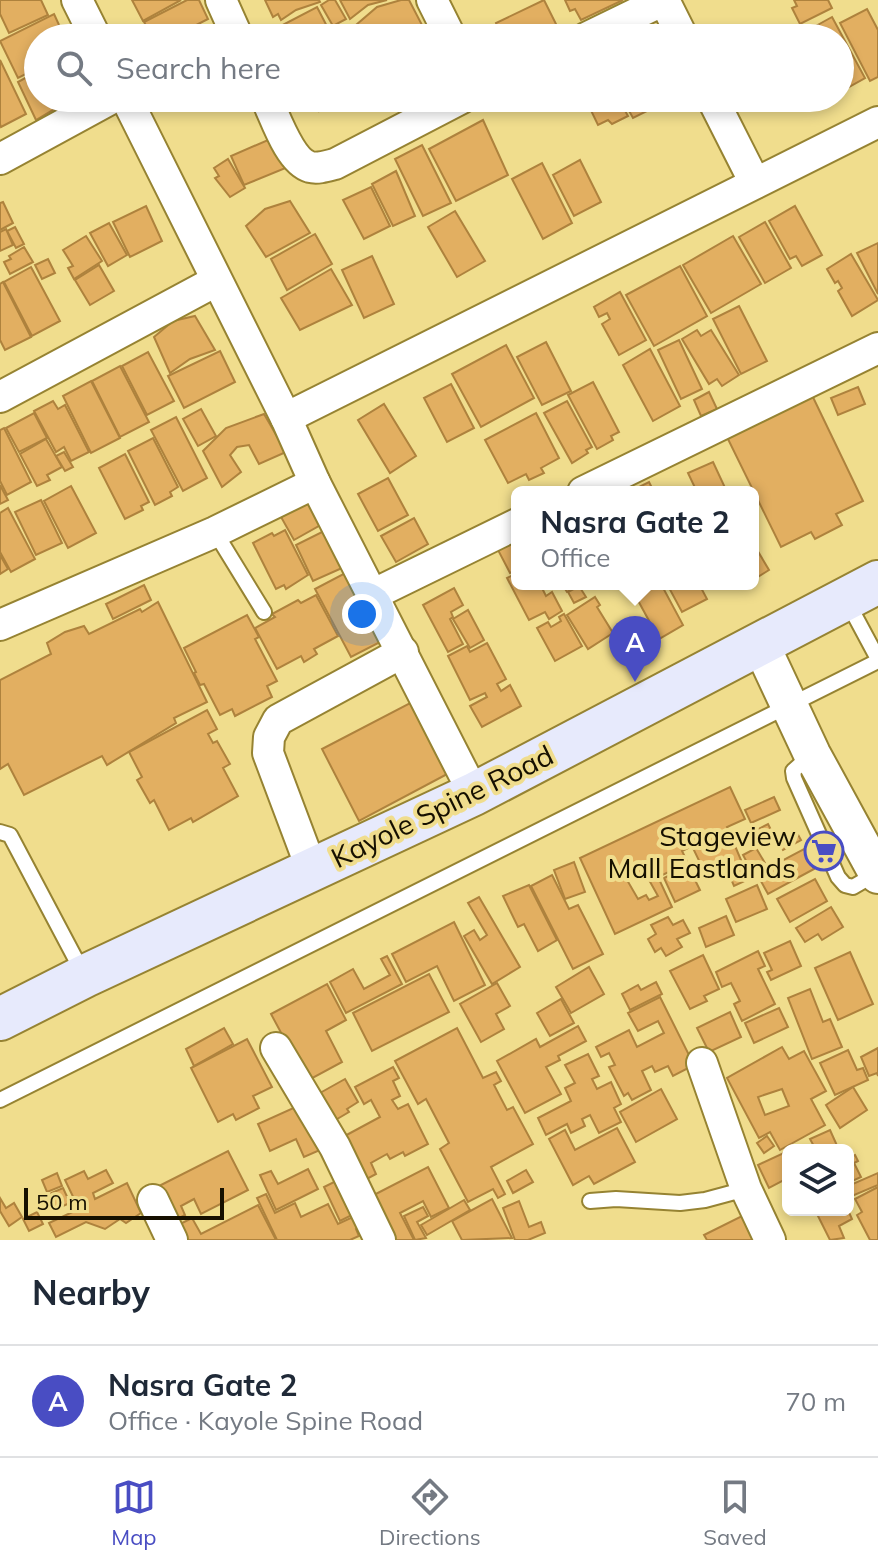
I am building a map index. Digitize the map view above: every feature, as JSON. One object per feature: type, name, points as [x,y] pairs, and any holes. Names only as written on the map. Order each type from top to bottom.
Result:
[{"type":"main road","name":"Kayole Spine Road","points":[[0,1019],[474,794],[862,590]]},
{"type":"street","points":[[77,0],[89,24]]},
{"type":"street","points":[[221,0],[232,24]]},
{"type":"street","points":[[432,0],[444,24]]},
{"type":"street","points":[[615,24],[664,0],[676,24]]},
{"type":"street","points":[[0,159],[86,112]]},
{"type":"street","points":[[133,112],[286,418],[315,483],[474,794]]},
{"type":"street","points":[[273,112],[297,160],[310,167],[322,167],[335,164],[435,112]]},
{"type":"street","points":[[719,112],[755,183]]},
{"type":"street","points":[[286,418],[878,122]]},
{"type":"street","points":[[0,397],[216,281]]},
{"type":"street","points":[[595,486],[878,348]]},
{"type":"street","points":[[0,625],[215,532],[315,483]]},
{"type":"street","points":[[374,594],[511,527]]},
{"type":"street","points":[[760,643],[812,754],[836,832],[877,874]]},
{"type":"street","points":[[312,870],[268,753],[269,737],[278,720],[403,652]]},
{"type":"street","points":[[276,1048],[335,1147],[380,1240]]},
{"type":"street","points":[[702,1063],[746,1189],[770,1240]]},
{"type":"street","points":[[153,1200],[172,1240]]},
{"type":"lane","points":[[215,532],[264,612]]},
{"type":"lane","points":[[0,1100],[878,660],[862,590]]},
{"type":"lane","points":[[0,832],[10,835],[85,976]]},
{"type":"lane","points":[[590,1201],[627,1199],[680,1203],[746,1189]]},
{"type":"building","points":[[0,0],[41,0],[48,15],[9,33],[0,14]]},
{"type":"building","points":[[132,0],[181,0],[143,21]]},
{"type":"building","points":[[187,0],[199,0],[208,19],[198,24],[144,22]]},
{"type":"building","points":[[265,0],[320,2],[296,10],[281,20],[278,14],[273,17]]},
{"type":"building","points":[[335,0],[346,19],[332,24],[321,5]]},
{"type":"building","points":[[340,0],[387,0],[368,5],[350,19]]},
{"type":"building","points":[[409,0],[421,24],[357,24],[377,7]]},
{"type":"building","points":[[544,0],[556,24],[496,24]]},
{"type":"building","points":[[565,0],[623,0],[581,20],[575,9],[570,11]]},
{"type":"building","points":[[794,0],[828,0],[832,8],[800,24],[792,8],[797,6]]},
{"type":"building","points":[[317,7],[326,24],[285,24]]},
{"type":"building","points":[[867,9],[878,30],[878,77],[870,81],[854,50],[854,24],[840,23]]},
{"type":"building","points":[[54,14],[59,24],[34,24]]},
{"type":"building","points":[[832,17],[836,24],[819,24]]},
{"type":"building","points":[[24,29],[24,75],[18,78],[0,41]]},
{"type":"building","points":[[854,58],[865,78],[854,84]]},
{"type":"building","points":[[0,60],[26,114],[1,127]]},
{"type":"building","points":[[24,79],[24,95],[18,82]]},
{"type":"building","points":[[32,112],[49,112],[36,120]]},
{"type":"building","points":[[592,112],[626,112],[628,116],[612,124],[608,120],[598,125]]},
{"type":"building","points":[[630,112],[645,112],[633,118]]},
{"type":"building","points":[[483,120],[508,175],[456,201],[429,149]]},
{"type":"building","points":[[275,137],[288,167],[244,185],[231,156]]},
{"type":"building","points":[[422,145],[451,203],[423,216],[395,159]]},
{"type":"building","points":[[228,159],[245,188],[230,197],[215,178],[219,176],[214,168]]},
{"type":"building","points":[[580,160],[601,202],[574,216],[553,175]]},
{"type":"building","points":[[542,163],[572,223],[543,239],[512,179]]},
{"type":"building","points":[[396,171],[415,216],[393,226],[372,184]]},
{"type":"building","points":[[371,187],[390,226],[364,239],[343,200]]},
{"type":"building","points":[[290,201],[310,233],[266,257],[246,226],[265,209]]},
{"type":"building","points":[[3,202],[13,223],[0,230],[0,203]]},
{"type":"building","points":[[146,206],[162,241],[130,257],[113,222]]},
{"type":"building","points":[[795,206],[822,255],[802,266],[796,256],[790,259],[769,221]]},
{"type":"building","points":[[455,211],[485,261],[457,277],[428,227]]},
{"type":"building","points":[[765,222],[791,268],[765,283],[739,237]]},
{"type":"building","points":[[109,223],[127,255],[108,266],[90,233]]},
{"type":"building","points":[[15,227],[24,244],[16,248],[7,231]]},
{"type":"building","points":[[6,229],[13,245],[0,251],[0,232]]},
{"type":"building","points":[[315,234],[332,264],[287,290],[271,259]]},
{"type":"building","points":[[86,236],[102,261],[74,279],[68,268],[73,266],[63,250]]},
{"type":"building","points":[[733,236],[761,284],[711,313],[683,265]]},
{"type":"building","points":[[878,243],[878,294],[857,253]]},
{"type":"building","points":[[24,247],[33,262],[10,274],[4,262]]},
{"type":"building","points":[[851,254],[878,300],[852,316],[838,291],[842,288],[827,269]]},
{"type":"building","points":[[372,256],[394,304],[364,318],[342,270]]},
{"type":"building","points":[[48,259],[55,273],[42,279],[35,265]]},
{"type":"building","points":[[99,265],[114,291],[90,305],[75,280]]},
{"type":"building","points":[[680,266],[707,316],[654,346],[626,295]]},
{"type":"building","points":[[31,267],[60,321],[32,336],[4,282]]},
{"type":"building","points":[[331,269],[352,305],[300,330],[281,298]]},
{"type":"building","points":[[3,282],[31,337],[5,350],[0,340],[0,284]]},
{"type":"building","points":[[620,292],[646,340],[619,355],[602,324],[610,319],[607,313],[599,317],[594,307]]},
{"type":"building","points":[[739,306],[767,361],[741,374],[713,319]]},
{"type":"building","points":[[195,316],[215,350],[190,359],[170,373],[154,337],[173,321]]},
{"type":"building","points":[[697,330],[701,336],[711,330],[739,375],[722,386],[717,379],[709,384],[682,339]]},
{"type":"building","points":[[679,340],[702,389],[681,399],[658,350]]},
{"type":"building","points":[[546,342],[571,391],[542,405],[517,357]]},
{"type":"building","points":[[506,345],[534,398],[481,427],[452,374]]},
{"type":"building","points":[[650,349],[680,406],[653,421],[623,365]]},
{"type":"building","points":[[220,351],[235,382],[184,408],[168,376]]},
{"type":"building","points":[[148,352],[174,401],[147,415],[122,366]]},
{"type":"building","points":[[120,366],[149,422],[120,437],[92,381]]},
{"type":"building","points":[[91,381],[120,438],[91,453],[63,396]]},
{"type":"building","points":[[593,382],[619,432],[611,436],[613,440],[597,449],[568,395]]},
{"type":"building","points":[[451,384],[474,428],[447,442],[424,398]]},
{"type":"building","points":[[858,387],[865,404],[838,415],[831,398]]},
{"type":"building","points":[[810,391],[863,501],[836,514],[842,525],[815,539],[811,532],[781,547],[759,502],[759,486],[751,486],[725,433]]},
{"type":"building","points":[[709,392],[717,409],[701,416],[694,400]]},
{"type":"building","points":[[53,401],[58,409],[65,405],[89,452],[71,461],[64,447],[56,452],[34,411]]},
{"type":"building","points":[[567,401],[592,447],[572,463],[544,413]]},
{"type":"building","points":[[384,404],[416,456],[390,473],[358,420]]},
{"type":"building","points":[[201,409],[216,436],[198,446],[183,419]]},
{"type":"building","points":[[34,413],[47,438],[19,452],[6,428]]},
{"type":"building","points":[[536,413],[559,458],[541,468],[544,473],[529,480],[526,474],[508,483],[485,440]]},
{"type":"building","points":[[264,414],[286,452],[259,464],[249,445],[237,447],[230,455],[241,472],[222,487],[203,451],[226,428]]},
{"type":"building","points":[[176,417],[207,478],[183,491],[151,430]]},
{"type":"building","points":[[4,428],[31,482],[7,495],[0,481],[0,430]]},
{"type":"building","points":[[153,438],[178,487],[170,492],[172,496],[155,505],[128,451]]},
{"type":"building","points":[[46,439],[62,467],[47,475],[50,480],[37,486],[20,454]]},
{"type":"building","points":[[64,452],[73,467],[65,471],[56,456]]},
{"type":"building","points":[[125,454],[149,502],[141,506],[143,510],[125,519],[99,468]]},
{"type":"building","points":[[713,462],[724,486],[694,486],[688,473]]},
{"type":"building","points":[[388,478],[408,515],[378,531],[358,494]]},
{"type":"building","points":[[0,485],[8,500],[0,504]]},
{"type":"building","points":[[71,486],[96,533],[68,548],[44,501]]},
{"type":"building","points":[[41,500],[62,543],[36,555],[15,512]]},
{"type":"building","points":[[312,500],[324,523],[294,540],[281,517]]},
{"type":"building","points":[[8,508],[35,559],[11,572],[0,552],[0,513]]},
{"type":"building","points":[[414,518],[428,544],[396,562],[381,536]]},
{"type":"building","points":[[328,529],[351,564],[313,581],[296,545]]},
{"type":"building","points":[[285,530],[308,575],[286,589],[284,585],[276,589],[253,543]]},
{"type":"building","points":[[511,542],[511,573],[510,573],[498,550]]},
{"type":"building","points":[[759,553],[769,570],[759,576]]},
{"type":"building","points":[[0,555],[8,569],[0,574]]},
{"type":"building","points":[[351,570],[386,639],[351,657],[315,589]]},
{"type":"building","points":[[144,585],[151,600],[113,619],[106,604]]},
{"type":"building","points":[[454,588],[463,605],[451,612],[453,617],[450,619],[463,644],[448,652],[423,605]]},
{"type":"building","points":[[513,590],[543,590],[546,596],[552,592],[562,611],[549,619],[545,612],[529,620]]},
{"type":"building","points":[[582,590],[586,597],[574,603],[568,592]]},
{"type":"building","points":[[632,590],[664,590],[683,625],[659,639]]},
{"type":"building","points":[[670,590],[702,590],[707,599],[682,612]]},
{"type":"building","points":[[316,595],[338,636],[314,649],[317,654],[304,662],[301,656],[277,669],[255,628],[275,617],[272,614],[298,600],[301,603]]},
{"type":"building","points":[[595,597],[600,605],[597,607],[613,633],[588,649],[567,615]]},
{"type":"building","points":[[158,602],[207,702],[174,718],[176,723],[107,765],[102,756],[24,795],[8,764],[0,769],[0,680],[51,654],[47,643],[65,632],[84,626],[89,634]]},
{"type":"building","points":[[468,610],[484,640],[470,648],[453,619]]},
{"type":"building","points":[[564,614],[582,646],[555,661],[537,628],[548,622],[551,627],[561,621],[559,617]]},
{"type":"building","points":[[247,615],[259,637],[255,639],[277,681],[267,686],[272,697],[235,716],[232,709],[220,715],[204,684],[200,685],[184,648]]},
{"type":"building","points":[[487,643],[506,679],[497,684],[501,691],[510,685],[521,706],[482,727],[470,706],[487,697],[485,693],[470,700],[448,656],[467,646],[470,652]]},
{"type":"building","points":[[414,701],[451,772],[359,821],[322,749]]},
{"type":"building","points":[[207,710],[217,729],[208,734],[213,743],[217,741],[230,764],[223,768],[238,796],[193,822],[191,818],[169,830],[154,800],[150,803],[137,780],[142,777],[129,752]]},
{"type":"building","points":[[730,787],[745,819],[727,827],[749,879],[734,886],[725,865],[706,875],[692,846],[682,851],[688,863],[658,877],[672,907],[615,934],[580,858]],"holes":[[[644,871],[658,896],[649,900],[646,895],[638,899],[627,880]]]},
{"type":"building","points":[[774,797],[780,810],[751,823],[745,810]]},
{"type":"building","points":[[768,824],[776,840],[761,848],[753,832]]},
{"type":"building","points":[[796,831],[801,840],[783,850],[778,841]]},
{"type":"building","points":[[756,848],[765,863],[751,870],[743,855]]},
{"type":"building","points":[[804,849],[814,869],[768,894],[757,874]]},
{"type":"building","points":[[574,862],[585,892],[565,899],[554,870]]},
{"type":"building","points":[[688,866],[700,890],[675,902],[664,878]]},
{"type":"building","points":[[552,875],[569,909],[578,905],[603,954],[573,969],[531,886]]},
{"type":"building","points":[[815,879],[827,901],[790,922],[777,899]]},
{"type":"building","points":[[529,885],[557,940],[538,951],[524,924],[518,927],[503,896]]},
{"type":"building","points":[[757,885],[767,909],[736,922],[726,899]]},
{"type":"building","points":[[479,897],[520,967],[492,984],[464,936],[474,930],[480,940],[487,935],[468,903]]},
{"type":"building","points":[[831,907],[843,927],[822,940],[818,934],[805,942],[796,928]]},
{"type":"building","points":[[726,916],[734,935],[706,947],[699,928]]},
{"type":"building","points":[[668,917],[673,925],[683,920],[690,933],[677,939],[682,947],[666,956],[661,948],[655,952],[648,939],[656,934],[651,925]]},
{"type":"building","points":[[454,922],[485,985],[454,1001],[437,966],[406,982],[392,954]]},
{"type":"building","points":[[790,941],[801,966],[771,980],[767,972],[772,970],[764,953]]},
{"type":"building","points":[[758,951],[765,966],[758,969],[775,1004],[742,1021],[734,1004],[740,1001],[731,983],[722,987],[716,972]]},
{"type":"building","points":[[850,952],[873,1004],[838,1020],[815,968]]},
{"type":"building","points":[[703,955],[719,989],[704,996],[707,1001],[690,1009],[670,971]]},
{"type":"building","points":[[387,956],[402,984],[346,1013],[330,982],[353,969],[364,989],[390,975],[381,959]]},
{"type":"building","points":[[589,967],[604,994],[571,1013],[556,987]]},
{"type":"building","points":[[429,974],[449,1012],[372,1051],[353,1013]]},
{"type":"building","points":[[656,982],[662,994],[630,1010],[622,994],[638,985],[641,990]]},
{"type":"building","points":[[497,983],[510,1006],[496,1014],[504,1029],[481,1042],[460,1004]]},
{"type":"building","points":[[327,984],[346,1020],[326,1031],[342,1062],[307,1081],[271,1014]]},
{"type":"building","points":[[810,989],[823,1022],[830,1019],[842,1047],[812,1059],[788,998]]},
{"type":"building","points":[[660,997],[694,1065],[673,1076],[668,1066],[655,1072],[652,1066],[642,1071],[651,1090],[632,1100],[628,1093],[624,1096],[609,1067],[615,1065],[609,1053],[601,1057],[596,1047],[629,1030],[637,1047],[664,1033],[658,1021],[638,1031],[628,1013]]},
{"type":"building","points":[[561,999],[574,1023],[550,1036],[537,1013]]},
{"type":"building","points":[[779,1008],[788,1027],[754,1043],[745,1023]]},
{"type":"building","points":[[730,1012],[741,1037],[709,1052],[697,1028]]},
{"type":"building","points":[[578,1026],[586,1041],[558,1056],[560,1060],[546,1067],[561,1094],[525,1113],[497,1061],[536,1039],[540,1047]]},
{"type":"building","points":[[224,1028],[233,1044],[194,1066],[186,1049]]},
{"type":"building","points":[[457,1028],[483,1078],[496,1072],[501,1081],[494,1085],[507,1110],[513,1107],[533,1144],[491,1167],[505,1194],[498,1198],[493,1189],[468,1202],[440,1149],[449,1143],[426,1099],[418,1104],[395,1061]]},
{"type":"building","points":[[247,1039],[272,1087],[253,1096],[259,1108],[236,1120],[233,1114],[218,1122],[191,1068]]},
{"type":"building","points":[[782,1047],[789,1059],[804,1051],[826,1091],[811,1099],[825,1125],[791,1144],[782,1144],[780,1150],[770,1132],[759,1138],[727,1078]],"holes":[[[782,1089],[789,1106],[765,1115],[758,1097]]]},
{"type":"building","points":[[878,1048],[878,1076],[877,1073],[869,1076],[861,1057]]},
{"type":"building","points":[[848,1050],[857,1070],[863,1068],[868,1080],[835,1095],[820,1063]]},
{"type":"building","points":[[588,1054],[599,1076],[592,1079],[597,1089],[611,1082],[621,1104],[614,1108],[621,1122],[599,1133],[590,1115],[582,1119],[585,1126],[571,1133],[567,1124],[546,1135],[538,1118],[571,1101],[565,1088],[575,1083],[565,1065]]},
{"type":"building","points":[[393,1067],[399,1078],[393,1081],[400,1096],[392,1100],[398,1109],[408,1104],[428,1144],[405,1156],[403,1152],[390,1159],[387,1154],[371,1163],[376,1174],[365,1180],[341,1138],[380,1117],[371,1100],[364,1104],[355,1087]]},
{"type":"building","points":[[345,1079],[358,1102],[347,1109],[349,1112],[327,1125],[311,1098]]},
{"type":"building","points":[[853,1087],[867,1110],[840,1128],[826,1105]]},
{"type":"building","points":[[661,1089],[677,1119],[636,1142],[620,1112]]},
{"type":"building","points":[[300,1105],[320,1150],[304,1157],[296,1139],[270,1151],[258,1124]]},
{"type":"building","points":[[617,1128],[635,1162],[594,1184],[589,1176],[573,1185],[549,1139],[565,1130],[575,1150]]},
{"type":"building","points":[[830,1130],[836,1144],[813,1144],[810,1139]]},
{"type":"building","points":[[767,1136],[774,1146],[764,1153],[757,1143]]},
{"type":"building","points":[[228,1151],[248,1190],[201,1214],[194,1199],[181,1206],[185,1215],[172,1222],[155,1188]]},
{"type":"building","points":[[782,1154],[782,1181],[769,1188],[758,1165]]},
{"type":"building","points":[[854,1163],[861,1177],[854,1180]]},
{"type":"building","points":[[428,1167],[449,1208],[431,1217],[423,1201],[400,1213],[414,1240],[394,1240],[368,1198]]},
{"type":"building","points":[[308,1169],[318,1189],[276,1210],[260,1175],[271,1171],[278,1184]]},
{"type":"building","points":[[106,1170],[113,1183],[93,1193],[95,1199],[127,1183],[141,1213],[126,1223],[120,1219],[105,1229],[86,1222],[56,1237],[49,1223],[79,1209],[65,1180],[84,1171],[88,1179]]},
{"type":"building","points":[[526,1170],[533,1182],[513,1193],[507,1181]]},
{"type":"building","points":[[57,1173],[62,1186],[47,1192],[42,1180]]},
{"type":"building","points":[[878,1173],[878,1185],[854,1195],[854,1183]]},
{"type":"building","points":[[340,1179],[356,1213],[340,1221],[324,1187]]},
{"type":"building","points":[[878,1187],[878,1240],[870,1240],[857,1215],[862,1212],[855,1199]]},
{"type":"building","points":[[63,1188],[70,1203],[56,1209],[49,1194]]},
{"type":"building","points":[[266,1194],[275,1213],[295,1203],[301,1217],[328,1204],[338,1224],[355,1216],[360,1226],[356,1229],[359,1236],[350,1240],[277,1240],[257,1198]]},
{"type":"building","points":[[0,1198],[6,1208],[14,1203],[22,1217],[9,1226],[0,1211]]},
{"type":"building","points":[[492,1199],[512,1238],[462,1240],[452,1221]]},
{"type":"building","points":[[464,1200],[470,1210],[427,1235],[421,1225]]},
{"type":"building","points":[[519,1201],[529,1227],[541,1222],[545,1233],[528,1240],[515,1240],[503,1208]]},
{"type":"building","points":[[258,1205],[276,1240],[176,1240],[170,1229],[192,1218],[201,1234]]},
{"type":"building","points":[[423,1207],[428,1216],[417,1222],[426,1238],[415,1240],[404,1216]]},
{"type":"building","points":[[37,1212],[43,1224],[29,1231],[23,1219]]},
{"type":"building","points":[[746,1214],[759,1240],[707,1240],[704,1235]]},
{"type":"building","points":[[818,1216],[851,1216],[852,1219],[839,1226],[844,1238],[830,1240]]},
{"type":"place","name":"Nasra Gate 2","points":[[635,682]]},
{"type":"place","name":"Stageview Mall Eastlands","points":[[824,851]]}]
